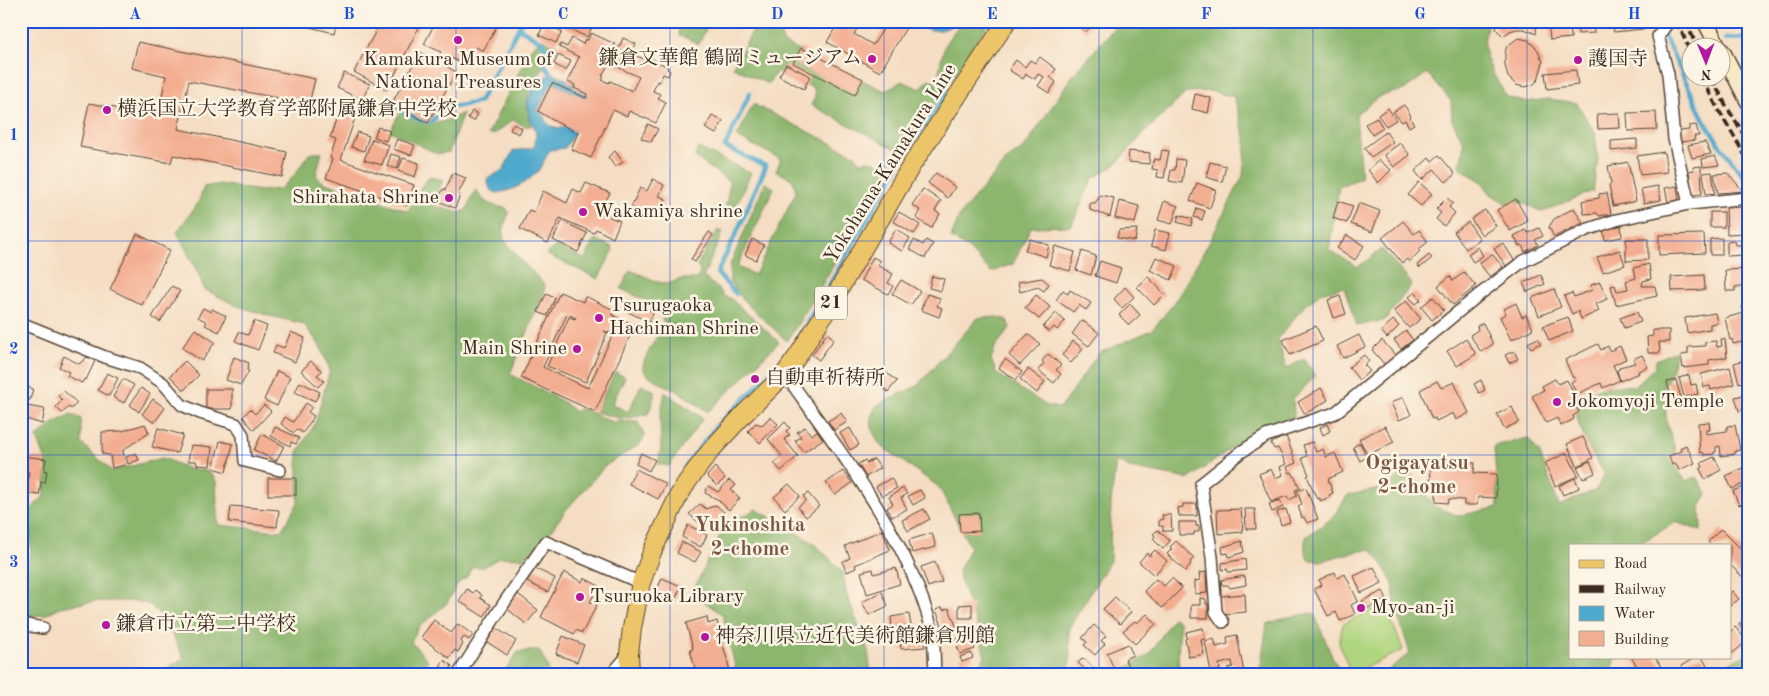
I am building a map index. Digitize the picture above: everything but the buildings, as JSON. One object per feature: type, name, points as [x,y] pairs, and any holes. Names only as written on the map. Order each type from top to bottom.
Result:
[{"type":"main road","name":"Yokohama-Kamakura Line","points":[[643,579],[667,518],[687,482],[744,414],[785,374],[830,305],[912,166],[1007,21]]},
{"type":"main road","name":"21","points":[[630,675],[629,654],[632,628],[643,579]]},
{"type":"street","points":[[1669,21],[1658,36],[1668,74],[1674,139],[1688,204]]},
{"type":"street","points":[[1705,21],[1714,38]]},
{"type":"street","points":[[1732,70],[1748,100]]},
{"type":"street","points":[[1223,622],[1216,612],[1212,557],[1201,484],[1241,452],[1266,436],[1335,413],[1522,262],[1586,230],[1616,220],[1688,204],[1748,198]]},
{"type":"street","points":[[21,323],[105,357],[140,368],[163,383],[182,405],[200,413],[236,424],[243,435],[245,461],[280,470]]},
{"type":"street","points":[[785,374],[842,454],[896,539],[932,627],[935,675]]},
{"type":"street","points":[[458,675],[546,542],[643,579]]},
{"type":"street","points":[[21,624],[43,628]]},
{"type":"street","points":[[611,675],[629,654]]},
{"type":"green space","points":[[679,21],[710,21],[699,44],[679,35]]},
{"type":"green space","points":[[758,21],[765,21],[779,29],[783,43],[885,91],[902,81],[920,89],[929,79],[945,88],[903,153],[811,105],[815,97],[814,88],[777,71],[768,84],[733,67]]},
{"type":"green space","points":[[964,21],[990,21],[952,79],[939,72],[942,55],[952,34]]},
{"type":"green space","points":[[1120,21],[1487,21],[1484,43],[1485,52],[1492,72],[1507,97],[1525,102],[1548,99],[1577,103],[1595,133],[1598,159],[1593,191],[1542,212],[1523,203],[1505,203],[1491,194],[1481,181],[1460,168],[1464,143],[1452,120],[1451,101],[1427,73],[1404,90],[1380,96],[1356,114],[1361,178],[1339,186],[1329,250],[1358,267],[1382,249],[1412,284],[1385,320],[1357,326],[1344,287],[1320,293],[1300,311],[1278,339],[1286,369],[1304,359],[1315,376],[1293,399],[1294,417],[1256,430],[1189,479],[1130,468],[1116,461],[1111,502],[1110,561],[1069,628],[1070,665],[1064,675],[967,675],[977,672],[985,656],[977,626],[958,573],[970,547],[939,487],[880,445],[872,430],[871,416],[877,405],[917,386],[978,318],[998,317],[1007,320],[1010,328],[995,347],[991,360],[997,374],[1047,406],[1060,408],[1099,353],[1152,330],[1175,302],[1211,239],[1243,176],[1246,141],[1234,97],[1211,91],[1187,92],[1143,134],[1115,165],[1093,178],[1071,226],[1031,227],[1013,264],[991,272],[965,246],[951,238],[960,215],[1007,160],[1025,147],[1070,79]]},
{"type":"green space","points":[[542,39],[557,46],[528,94],[527,102],[531,126],[525,126],[513,120],[494,134],[488,134],[531,48]]},
{"type":"green space","points":[[753,104],[855,155],[860,163],[867,160],[880,164],[889,161],[897,164],[787,341],[750,307],[730,282],[730,265],[765,183],[774,188],[737,267],[755,275],[796,192],[793,180],[776,171],[781,159],[737,137]]},
{"type":"green space","points":[[400,112],[432,122],[445,121],[463,113],[449,152],[438,154],[390,131]]},
{"type":"green space","points":[[698,148],[751,173],[730,219],[725,212],[730,182],[695,157]]},
{"type":"green space","points":[[322,152],[316,176],[323,182],[408,211],[421,187],[429,177],[443,180],[432,205],[460,213],[467,209],[476,189],[488,203],[506,208],[509,213],[504,225],[503,238],[545,286],[510,374],[562,401],[575,412],[581,408],[612,422],[637,421],[645,436],[640,444],[605,466],[566,510],[541,544],[523,558],[500,557],[484,567],[472,567],[467,577],[458,583],[447,603],[418,628],[411,642],[428,660],[417,675],[156,675],[184,658],[164,619],[150,605],[136,601],[96,601],[60,607],[45,615],[25,616],[21,609],[21,603],[28,585],[26,569],[31,550],[28,512],[44,496],[47,463],[37,437],[54,423],[71,414],[81,419],[81,443],[112,471],[163,458],[191,470],[206,471],[213,476],[216,482],[218,525],[281,531],[298,503],[298,452],[315,424],[330,370],[320,346],[304,324],[237,306],[204,289],[177,232],[198,203],[204,187],[220,184],[260,191],[280,189],[294,176],[309,154]]},
{"type":"green space","points":[[718,230],[723,232],[703,277],[720,290],[723,296],[730,298],[779,342],[708,412],[683,394],[654,379],[645,372],[643,365],[651,346],[665,324],[662,321],[667,310],[621,289],[630,270],[658,282],[668,284],[681,279],[697,279],[700,272],[697,265]]},
{"type":"green space","points":[[595,239],[612,247],[613,251],[598,279],[546,254],[556,246],[585,259]]},
{"type":"green space","points":[[1676,351],[1671,373],[1663,387],[1667,424],[1675,449],[1675,466],[1686,481],[1697,477],[1707,494],[1700,507],[1701,531],[1676,522],[1639,544],[1569,544],[1569,658],[1615,658],[1610,675],[1382,675],[1410,653],[1395,606],[1393,584],[1383,565],[1371,549],[1320,561],[1309,560],[1305,548],[1306,537],[1332,518],[1348,495],[1386,488],[1408,468],[1435,507],[1459,516],[1498,507],[1494,446],[1528,438],[1540,454],[1559,506],[1596,490],[1605,474],[1579,425],[1577,411],[1579,402],[1591,391],[1600,388],[1635,386],[1655,367],[1656,360]]},
{"type":"green space","points":[[615,372],[625,377],[612,404],[628,412],[641,385],[655,391],[648,414],[622,419],[596,412]]},
{"type":"green space","points":[[665,392],[703,418],[669,466],[658,464],[661,449],[660,417]]},
{"type":"green space","points":[[756,509],[815,544],[843,572],[846,593],[868,650],[871,675],[737,675],[723,615],[692,593],[724,527]]},
{"type":"green space","points":[[1385,604],[1403,650],[1351,674],[1339,643],[1343,624]]},
{"type":"green space","points":[[1314,613],[1333,659],[1342,675],[1260,675],[1267,624],[1288,617]]},
{"type":"green space","points":[[1173,618],[1180,622],[1178,656],[1180,675],[1124,675],[1126,668],[1150,654]]},
{"type":"green space","points":[[539,650],[548,668],[546,675],[502,675],[518,652]]},
{"type":"green space","points":[[1748,654],[1748,675],[1703,675]]},
{"type":"water","points":[[910,21],[958,21],[946,29],[935,30],[909,23]]},
{"type":"water","points":[[554,74],[568,80],[567,82],[575,85],[574,88],[587,94],[586,98],[555,84],[543,110],[545,121],[558,129],[570,125],[577,128],[565,148],[550,150],[540,169],[534,175],[519,186],[496,193],[490,189],[487,179],[503,170],[513,151],[535,146],[536,131],[531,122],[527,103],[535,80]]},
{"type":"waterway","points":[[391,106],[420,120],[430,122],[448,108],[479,102],[522,21]]},
{"type":"waterway","points":[[956,80],[995,21]]},
{"type":"waterway","points":[[1657,21],[1703,118],[1719,144],[1748,182]]},
{"type":"waterway","points":[[519,28],[542,42],[546,48],[545,65],[551,74]]},
{"type":"waterway","points":[[1732,39],[1748,38]]},
{"type":"waterway","points":[[906,155],[949,90]]},
{"type":"waterway","points":[[736,294],[717,273],[766,166],[725,147],[750,93]]},
{"type":"waterway","points":[[795,343],[899,166]]},
{"type":"waterway","points":[[685,467],[716,426],[768,376],[787,353]]},
{"type":"railway","points":[[1677,21],[1684,38]]},
{"type":"railway","points":[[1686,21],[1693,38]]},
{"type":"railway","points":[[1707,88],[1748,160]]},
{"type":"railway","points":[[1717,88],[1748,141]]},
{"type":"place","name":"Kamakura Museum of National Treasures","points":[[458,40]]},
{"type":"place","name":"鎌倉文華館 鶴岡ミュージアム","points":[[872,59]]},
{"type":"place","name":"護国寺","points":[[1578,60]]},
{"type":"place","name":"横浜国立大学教育学部附属鎌倉中学校","points":[[107,110]]},
{"type":"place","name":"Shirahata Shrine","points":[[449,198]]},
{"type":"place","name":"Wakamiya shrine","points":[[583,212]]},
{"type":"place","name":"Tsurugaoka Hachiman Shrine","points":[[599,318]]},
{"type":"place","name":"Main Shrine","points":[[577,349]]},
{"type":"place","name":"自動車祈祷所","points":[[755,379]]},
{"type":"place","name":"Jokomyoji Temple","points":[[1557,402]]},
{"type":"place","name":"Tsuruoka Library","points":[[580,597]]},
{"type":"place","name":"Myo-an-ji","points":[[1361,608]]},
{"type":"place","name":"鎌倉市立第二中学校","points":[[106,625]]},
{"type":"place","name":"神奈川県立近代美術館鎌倉別館","points":[[705,637]]},
{"type":"district","name":"Ogigayatsu 2-chome","points":[[1417,475]]},
{"type":"district","name":"Yukinoshita 2-chome","points":[[750,537]]}]
